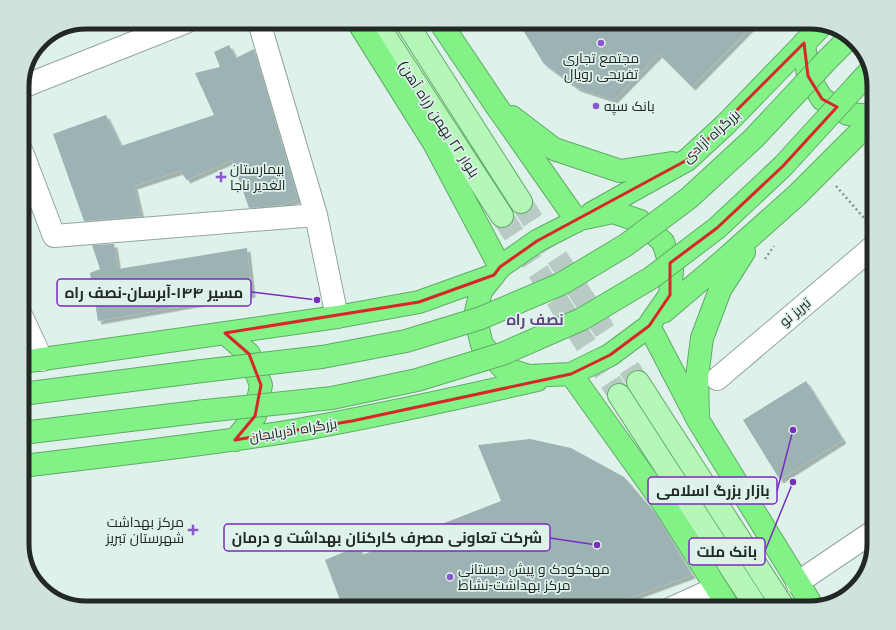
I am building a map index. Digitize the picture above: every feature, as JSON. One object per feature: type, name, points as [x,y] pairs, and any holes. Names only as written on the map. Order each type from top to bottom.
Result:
[{"type":"highway","points":[[362,29],[434,143],[497,271]]},
{"type":"highway","points":[[445,29],[495,104],[579,220]]},
{"type":"highway","name":"بزرگراه آزادی","points":[[579,220],[687,160],[726,124],[818,29]]},
{"type":"highway","points":[[29,393],[322,357],[406,341],[481,318],[561,284],[626,245],[689,198],[754,138],[846,41]]},
{"type":"highway","points":[[804,44],[808,76],[822,99],[848,114],[867,116]]},
{"type":"highway","points":[[29,432],[205,411],[332,398],[417,380],[502,354],[582,319],[651,278],[717,228],[783,166],[864,78]]},
{"type":"highway","points":[[495,104],[554,149],[620,171],[687,160]]},
{"type":"highway","points":[[650,324],[670,295],[672,270],[663,242],[640,221],[612,212],[579,220],[537,241],[497,271],[481,291],[475,316],[482,345],[503,368],[529,376],[566,375],[610,355],[650,324],[759,230],[823,171],[867,124]]},
{"type":"highway","points":[[698,420],[697,377],[702,338],[720,290],[759,230]]},
{"type":"highway","points":[[32,361],[337,317],[419,302],[497,271]]},
{"type":"highway","points":[[650,324],[698,420],[809,601]]},
{"type":"highway","points":[[225,333],[249,354],[261,384],[255,416],[235,440]]},
{"type":"highway","points":[[566,375],[666,507],[724,601]]},
{"type":"highway","name":"بزرگراه آذربایجان","points":[[29,465],[235,440],[338,423],[402,411],[566,375]]},
{"type":"main road","name":"بلوار ۲۲ بهمن (راه آهن)","points":[[381,29],[502,216]]},
{"type":"main road","name":"بلوار ۲۲ بهمن (راه آهن)","points":[[410,29],[521,202]]},
{"type":"main road","points":[[638,382],[779,601]]},
{"type":"main road","points":[[619,395],[752,601]]},
{"type":"street","points":[[29,84],[168,29]]},
{"type":"street","points":[[261,29],[316,215],[337,317]]},
{"type":"street","points":[[29,170],[54,236],[316,215]]},
{"type":"street","name":"تبریز نو","points":[[717,379],[867,252]]},
{"type":"street","points":[[29,348],[32,361]]},
{"type":"street","points":[[797,583],[867,536]]},
{"type":"street","points":[[687,601],[716,588]]},
{"type":"path","points":[[823,171],[867,222]]},
{"type":"highlighted area","points":[[804,43],[808,76],[822,99],[837,107],[783,166],[717,228],[670,263],[670,295],[649,326],[610,355],[571,374],[352,421],[235,440],[255,416],[261,385],[249,354],[225,333],[419,302],[494,275],[500,267],[537,241],[687,160]]},
{"type":"building","name":"مجتمع تجاری تفریحی رویال","points":[[522,29],[749,29],[692,87],[659,54],[614,100],[577,88],[544,64]]},
{"type":"building","points":[[229,45],[236,58],[254,49],[298,199],[282,205],[249,208],[232,160],[187,180],[180,171],[134,186],[141,216],[84,221],[53,134],[106,115],[121,146],[214,115],[195,73],[220,67],[214,52]]},
{"type":"building","points":[[114,244],[118,269],[247,248],[252,294],[98,321],[90,273],[100,269],[92,245]]},
{"type":"building","points":[[806,381],[843,440],[780,480],[743,420]]},
{"type":"building","points":[[530,439],[571,448],[624,477],[656,514],[692,575],[621,601],[340,601],[325,560],[358,546],[362,555],[501,501],[478,445]]},
{"type":"tunnel","points":[[521,202],[638,382]]},
{"type":"tunnel","points":[[502,216],[619,395]]},
{"type":"place","name":"مجتمع تجاری تفریحی رویال","points":[[601,43]]},
{"type":"place","name":"بانک سپه","points":[[596,106]]},
{"type":"place","name":"بیمارستان الغدیر ناجا","points":[[221,177]]},
{"type":"place","name":"مسیر ۱۴۴-آبرسان-نصف راه","points":[[317,300]]},
{"type":"place","name":"بازار بزرگ اسلامی","points":[[793,430]]},
{"type":"place","name":"بانک ملت","points":[[793,482]]},
{"type":"place","name":"مرکز بهداشت شهرستان تبریز","points":[[193,530]]},
{"type":"place","name":"شرکت تعاونی مصرف کارکنان بهداشت و درمان","points":[[597,545]]},
{"type":"place","name":"مهدکودک و پیش دبستانی مرکز بهداشت-نشاط","points":[[450,577]]},
{"type":"district","name":"نصف راه","points":[[535,320]]}]
